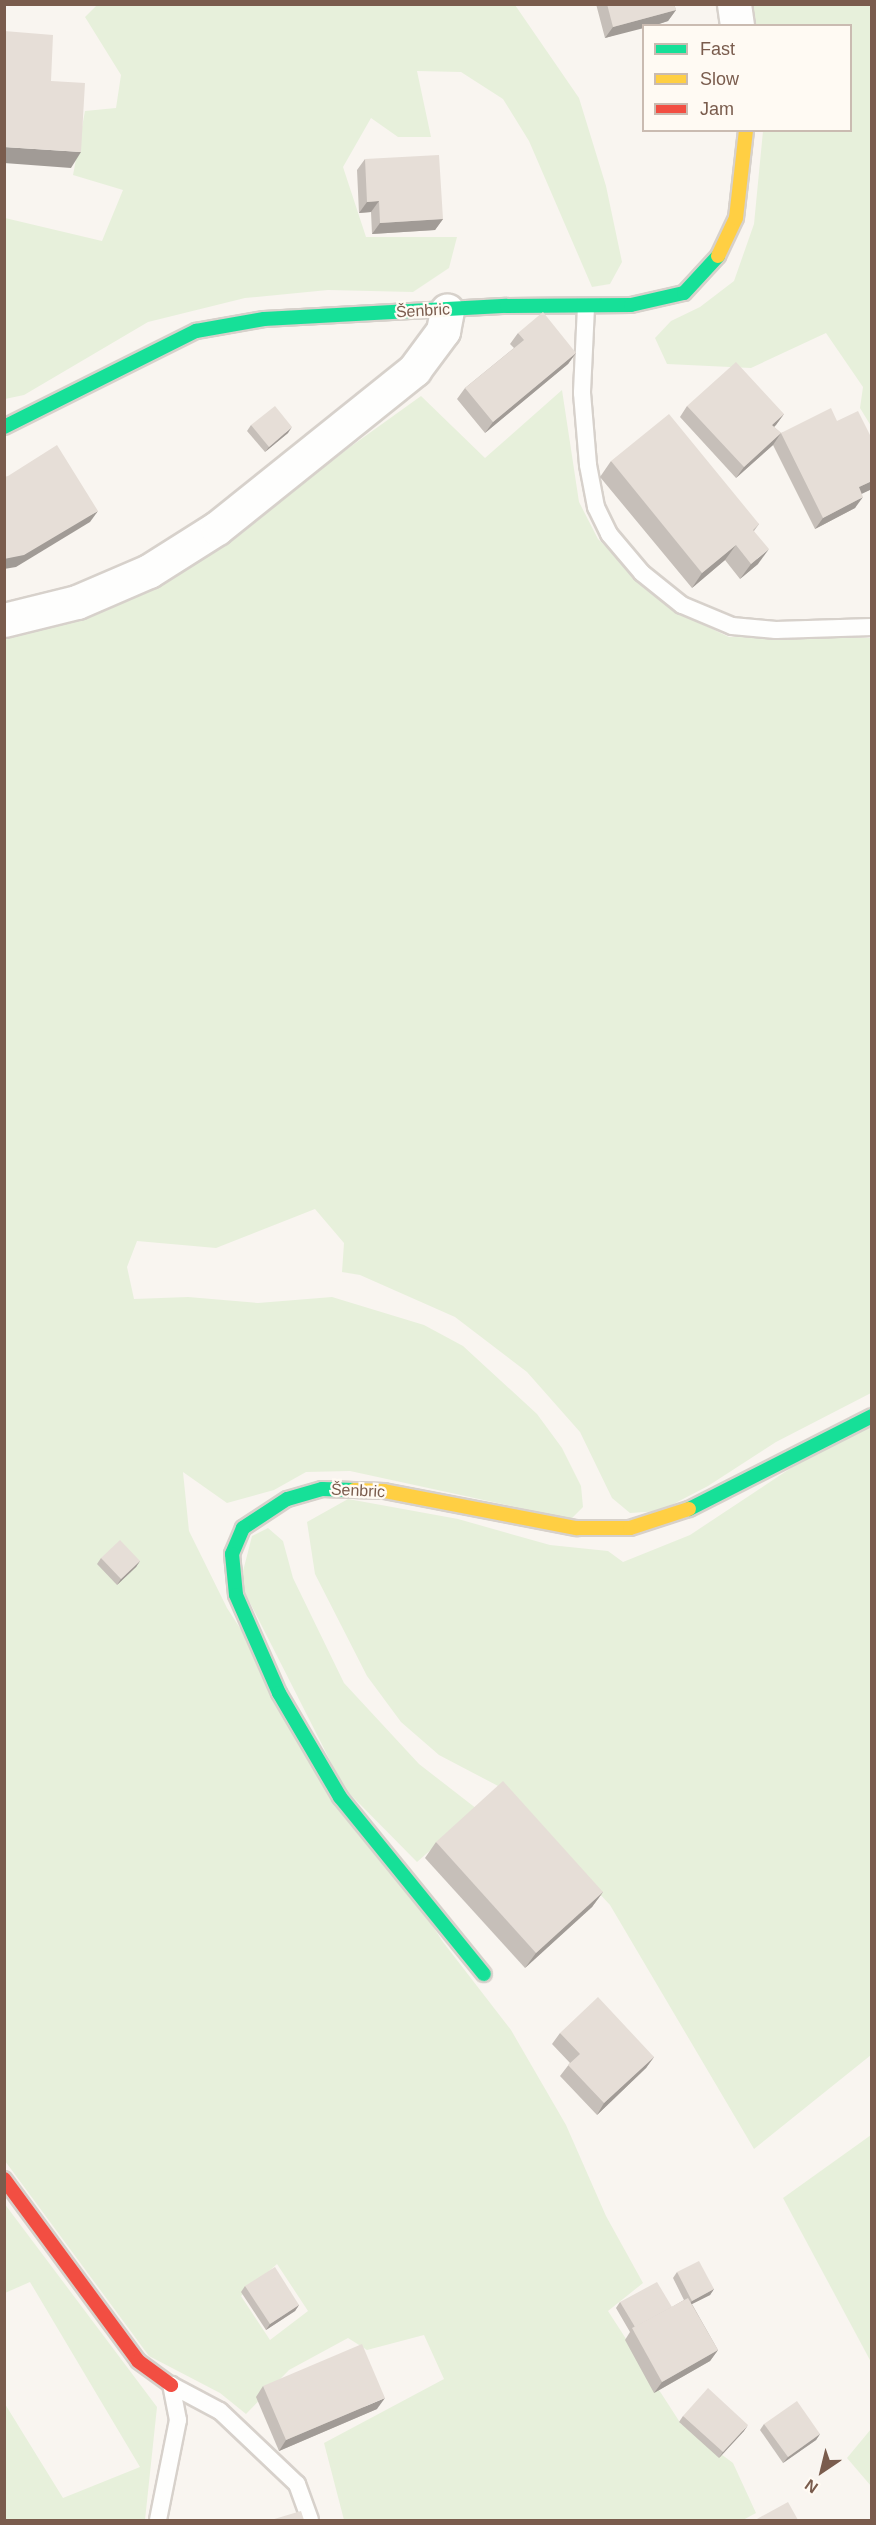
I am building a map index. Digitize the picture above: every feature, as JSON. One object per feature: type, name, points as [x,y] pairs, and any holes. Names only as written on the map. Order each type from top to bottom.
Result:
[{"type":"street","points":[[734,4],[737,24]]},
{"type":"street","name":"Šenbric","points":[[4,427],[196,331],[264,319],[447,309],[631,305],[684,293],[716,261],[736,218],[746,132]]},
{"type":"street","points":[[4,620],[77,602],[138,576],[216,528],[414,370],[443,331],[447,309]]},
{"type":"street","name":"Šenbric","points":[[484,1974],[340,1797],[279,1693],[236,1595],[232,1554],[243,1528],[287,1499],[322,1489],[384,1491],[577,1528],[630,1528],[682,1513],[872,1416]]},
{"type":"street","points":[[4,2179],[138,2361],[171,2385]]},
{"type":"lane","points":[[586,307],[582,393],[588,465],[596,507],[609,534],[642,573],[682,605],[732,626],[776,630],[872,627]]},
{"type":"lane","points":[[158,2520],[178,2420],[171,2385]]},
{"type":"lane","points":[[171,2385],[220,2411],[297,2484],[310,2520]]},
{"type":"green space","points":[[97,5],[515,5],[579,98],[606,186],[622,262],[610,284],[592,287],[529,141],[503,99],[461,72],[417,71],[431,137],[398,137],[371,118],[343,167],[366,237],[457,237],[449,268],[413,292],[328,290],[245,298],[148,322],[24,395],[5,399],[5,218],[102,241],[123,190],[73,175],[85,111],[116,108],[121,75],[85,17]]},
{"type":"green space","points":[[749,5],[871,5],[871,426],[860,408],[863,387],[826,333],[751,368],[667,364],[655,338],[671,321],[700,307],[734,281],[754,224],[763,132],[852,132],[852,24],[754,24]]},
{"type":"green space","points":[[562,390],[579,502],[598,539],[672,610],[729,637],[871,638],[871,1393],[776,1442],[708,1486],[660,1511],[630,1513],[612,1498],[580,1432],[527,1372],[455,1317],[360,1275],[342,1272],[344,1243],[315,1209],[216,1248],[137,1241],[127,1267],[134,1299],[188,1297],[258,1303],[332,1297],[424,1325],[463,1346],[537,1414],[562,1448],[581,1486],[583,1507],[571,1519],[350,1471],[306,1472],[274,1490],[227,1503],[183,1472],[189,1531],[227,1608],[443,1942],[511,2030],[566,2125],[606,2216],[643,2283],[608,2311],[681,2424],[733,2463],[756,2513],[743,2520],[344,2520],[324,2443],[444,2379],[424,2335],[367,2350],[348,2338],[289,2370],[246,2414],[220,2393],[149,2356],[5,2161],[4,636],[63,622],[165,580],[421,396],[485,458]],"holes":[[[277,2264],[308,2311],[270,2340],[241,2296]]]},
{"type":"green space","points":[[871,1426],[871,2055],[754,2149],[610,1905],[500,1787],[439,1755],[401,1722],[367,1676],[315,1574],[307,1522],[348,1499],[458,1519],[550,1545],[608,1551],[623,1562],[690,1535],[803,1460]]},
{"type":"green space","points":[[268,1528],[283,1541],[293,1578],[344,1683],[419,1764],[477,1809],[417,1862],[344,1788],[240,1583],[252,1536]]},
{"type":"green space","points":[[871,2135],[871,2362],[783,2198]]},
{"type":"green space","points":[[4,2203],[157,2407],[145,2520],[5,2520],[5,2404],[63,2498],[140,2467],[30,2282],[5,2293]]},
{"type":"green space","points":[[871,2429],[871,2486],[847,2458]]},
{"type":"building","points":[[607,4],[674,4],[676,10],[613,27]]},
{"type":"building","points":[[4,31],[53,35],[51,81],[85,83],[81,152],[4,147]]},
{"type":"building","points":[[439,155],[443,219],[380,223],[379,201],[367,202],[365,159]]},
{"type":"building","points":[[543,312],[576,353],[493,422],[465,388],[524,340],[518,333]]},
{"type":"building","points":[[736,362],[784,414],[772,425],[781,433],[744,467],[687,406]]},
{"type":"building","points":[[275,406],[292,427],[269,447],[251,425]]},
{"type":"building","points":[[831,408],[837,421],[858,411],[872,439],[872,481],[859,487],[863,497],[823,518],[781,433]]},
{"type":"building","points":[[669,414],[759,524],[753,530],[769,549],[751,564],[736,545],[702,573],[611,461]]},
{"type":"building","points":[[57,445],[98,511],[24,555],[4,559],[4,477]]},
{"type":"building","points":[[120,1540],[140,1561],[121,1579],[101,1558]]},
{"type":"building","points":[[503,1781],[603,1892],[536,1953],[436,1842]]},
{"type":"building","points":[[598,1997],[654,2057],[604,2103],[568,2065],[580,2054],[560,2033]]},
{"type":"building","points":[[699,2261],[714,2289],[692,2301],[677,2272]]},
{"type":"building","points":[[275,2267],[299,2305],[270,2324],[245,2286]]},
{"type":"building","points":[[657,2282],[672,2307],[635,2327],[620,2302]]},
{"type":"building","points":[[688,2298],[718,2350],[662,2382],[632,2328]]},
{"type":"building","points":[[362,2344],[385,2398],[286,2440],[263,2386]]},
{"type":"building","points":[[708,2388],[748,2425],[723,2452],[683,2416]]},
{"type":"building","points":[[797,2401],[820,2434],[788,2457],[764,2424]]},
{"type":"building","points":[[788,2502],[798,2520],[755,2520]]},
{"type":"building","points":[[301,2511],[304,2520],[271,2520]]},
{"type":"traffic: fast","points":[[4,427],[196,331],[264,319],[507,306],[631,305],[684,293],[718,256]]},
{"type":"traffic: fast","points":[[689,1509],[872,1416]]},
{"type":"traffic: fast","points":[[354,1490],[322,1489],[287,1499],[243,1528],[232,1554],[236,1595],[279,1693],[340,1797],[484,1974]]},
{"type":"traffic: slow","points":[[718,256],[736,218],[746,132]]},
{"type":"traffic: slow","points":[[354,1490],[384,1491],[577,1528],[630,1528],[689,1509]]},
{"type":"traffic: jam","points":[[4,2179],[138,2361],[171,2385]]}]
